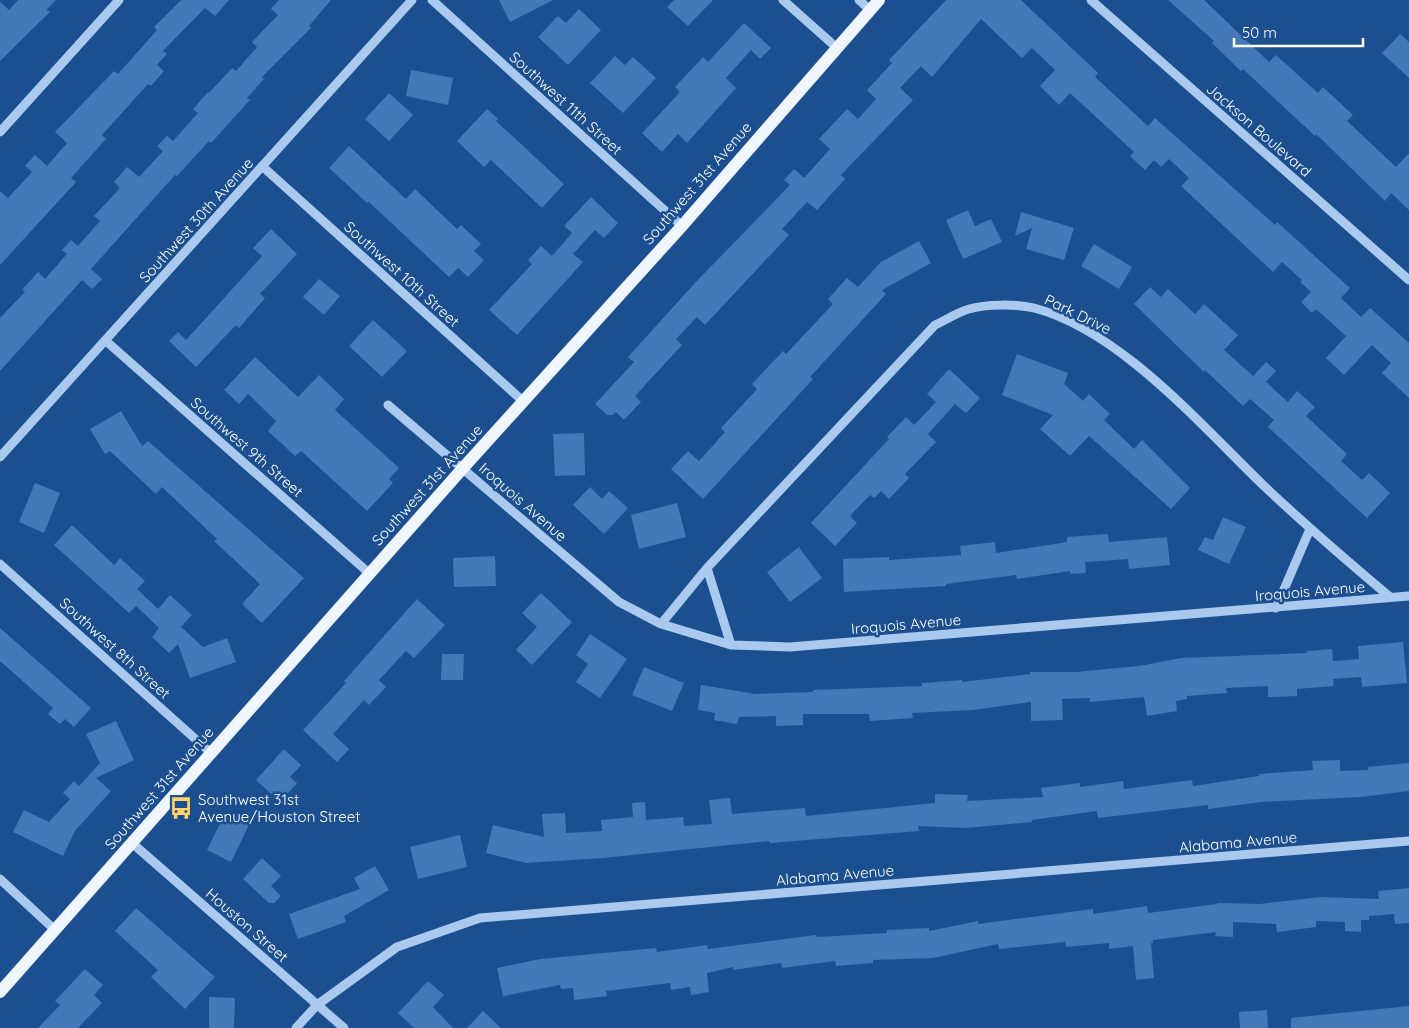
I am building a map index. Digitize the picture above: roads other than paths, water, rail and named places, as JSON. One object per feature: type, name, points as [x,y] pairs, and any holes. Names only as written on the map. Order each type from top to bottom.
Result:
[{"type":"main road","name":"Southwest 31st Avenue","points":[[0,992],[463,468],[682,226],[879,0]]},
{"type":"street","points":[[0,132],[120,0]]},
{"type":"street","name":"Southwest 30th Avenue","points":[[0,457],[412,0]]},
{"type":"street","name":"Southwest 11th Street","points":[[432,0],[682,226]]},
{"type":"street","points":[[783,0],[837,48]]},
{"type":"street","points":[[859,0],[870,10]]},
{"type":"street","name":"Jackson Boulevard","points":[[1092,0],[1409,280]]},
{"type":"street","name":"Southwest 10th Street","points":[[262,166],[524,402]]},
{"type":"street","name":"Park Drive","points":[[661,624],[707,568],[936,325],[970,309],[1003,306],[1033,308],[1076,325],[1114,347],[1163,389],[1310,529],[1390,597]]},
{"type":"street","name":"Southwest 9th Street","points":[[106,341],[370,574]]},
{"type":"street","name":"Iroquois Avenue","points":[[388,405],[619,602],[661,624],[732,645],[790,647],[1409,596]]},
{"type":"street","points":[[1276,608],[1310,529]]},
{"type":"street","name":"Southwest 8th Street","points":[[0,564],[211,753]]},
{"type":"street","points":[[707,568],[732,645]]},
{"type":"street","name":"Alabama Avenue","points":[[296,1028],[317,1005],[397,946],[480,918],[1409,841]]},
{"type":"street","name":"Houston Street","points":[[132,843],[344,1028]]},
{"type":"street","points":[[0,879],[55,930]]},
{"type":"place","name":"Southwest 31st Avenue/Houston Street","points":[[181,808]]}]
